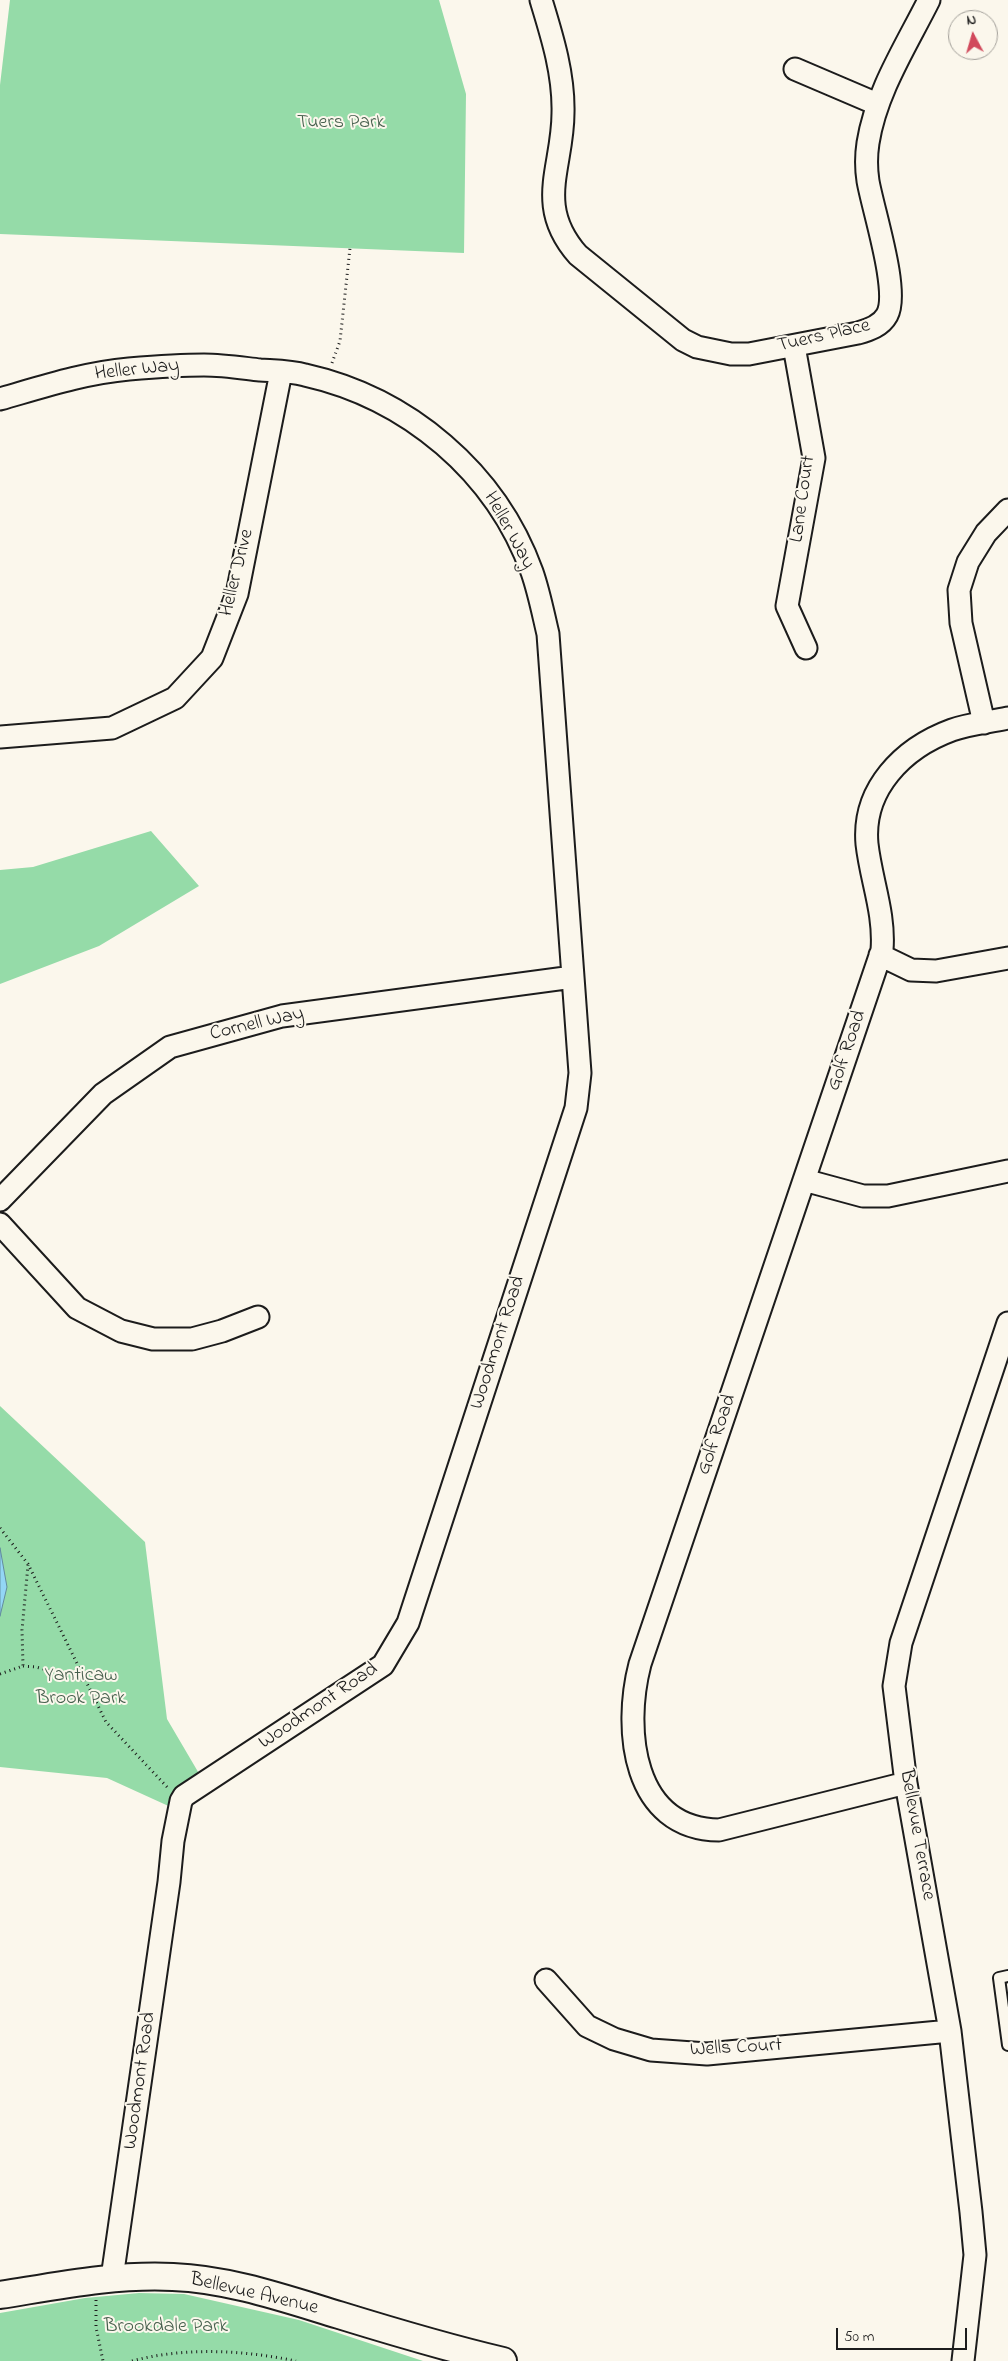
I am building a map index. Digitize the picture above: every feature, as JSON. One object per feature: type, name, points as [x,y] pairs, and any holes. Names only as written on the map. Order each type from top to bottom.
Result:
[{"type":"street","name":"Tuers Place","points":[[542,0],[555,46],[564,112],[557,153],[554,206],[560,229],[578,255],[683,340],[697,347],[731,354],[749,354],[794,346],[871,329],[881,323],[890,307],[890,286],[868,181],[867,163],[871,125],[877,104],[929,0]]},
{"type":"street","points":[[796,69],[877,104]]},
{"type":"street","name":"Lane Court","points":[[794,346],[814,458],[787,606],[806,648]]},
{"type":"street","name":"Heller Way","points":[[0,399],[73,378],[127,369],[205,365],[304,374],[326,380],[388,405],[441,441],[464,463],[495,500],[520,542],[532,572],[548,634],[572,977]]},
{"type":"street","name":"Heller Drive","points":[[0,737],[112,728],[175,698],[212,658],[238,594],[281,372]]},
{"type":"street","points":[[984,723],[960,623],[959,590],[968,562],[986,533],[1008,510]]},
{"type":"street","name":"Golf Road","points":[[906,1783],[719,1830],[709,1830],[679,1820],[655,1800],[647,1786],[636,1752],[633,1735],[633,1699],[640,1664],[880,955],[884,930],[867,843],[869,814],[879,786],[894,765],[921,745],[952,730],[1008,718]]},
{"type":"street","points":[[880,955],[911,970],[936,971],[1008,958]]},
{"type":"street","name":"Cornell Way","points":[[0,1200],[103,1094],[170,1047],[282,1016],[572,977]]},
{"type":"street","name":"Woodmont Road","points":[[104,2288],[169,1882],[173,1841],[181,1801],[184,1796],[383,1665],[408,1623],[576,1108],[580,1073],[572,977]]},
{"type":"street","points":[[804,1180],[863,1196],[888,1196],[1008,1171]]},
{"type":"street","points":[[0,1224],[77,1308],[121,1331],[153,1339],[192,1339],[258,1317]]},
{"type":"street","name":"Bellevue Terrace","points":[[963,2361],[975,2255],[950,2031],[906,1783],[894,1686],[901,1643],[1008,1324]]},
{"type":"street","name":"Wells Court","points":[[546,1980],[587,2026],[614,2039],[651,2050],[707,2054],[950,2031]]},
{"type":"street","name":"Bellevue Avenue","points":[[0,2295],[104,2288],[174,2277],[229,2285],[292,2300],[448,2348],[503,2361]]},
{"type":"lane","points":[[1008,1976],[999,1978],[1008,2045]]},
{"type":"path","points":[[326,380],[340,341],[350,248]]},
{"type":"path","points":[[0,1528],[28,1564],[106,1722],[181,1801]]},
{"type":"path","points":[[24,1666],[22,1630],[28,1564]]},
{"type":"path","points":[[0,1674],[24,1666],[55,1671],[86,1681]]},
{"type":"path","points":[[103,2361],[96,2327],[104,2288]]},
{"type":"path","points":[[132,2361],[180,2353],[222,2352],[296,2361]]},
{"type":"green space","name":"Tuers Park","points":[[10,0],[439,0],[466,94],[464,253],[0,234],[0,85]]},
{"type":"green space","points":[[151,831],[199,886],[99,946],[0,984],[0,870],[33,867]]},
{"type":"green space","name":"Yanticaw Brook Park","points":[[0,1406],[145,1542],[167,1719],[204,1782],[186,1814],[107,1778],[0,1767]]},
{"type":"green space","name":"Brookdale Park","points":[[139,2293],[184,2294],[299,2320],[423,2361],[0,2361],[0,2313],[85,2298]]},
{"type":"water","points":[[0,1548],[7,1587],[0,1616]]}]
